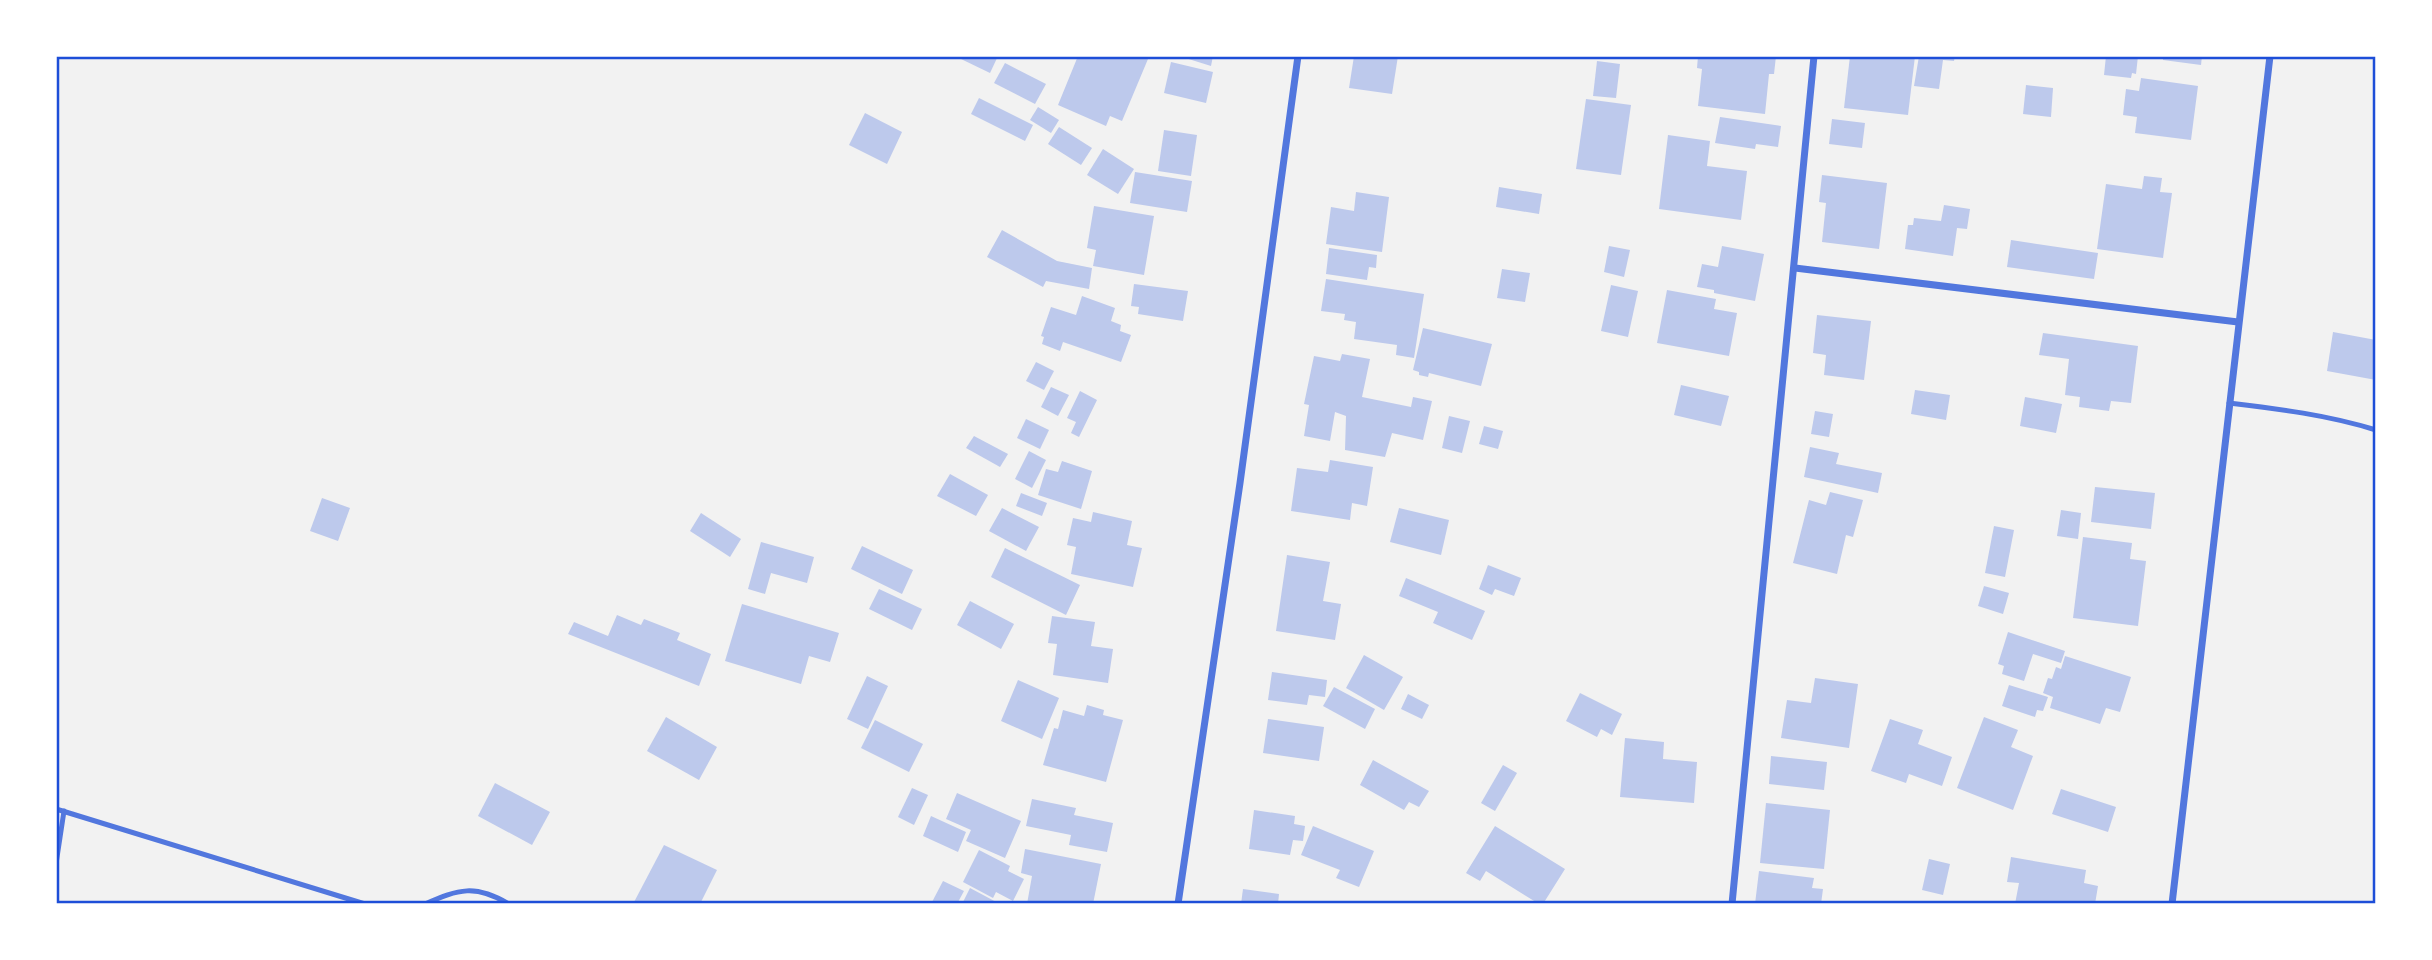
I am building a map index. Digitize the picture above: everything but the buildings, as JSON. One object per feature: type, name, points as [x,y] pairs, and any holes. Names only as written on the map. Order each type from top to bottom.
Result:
[{"type":"street","points":[[1178,904],[1298,56]]},
{"type":"street","points":[[1732,904],[1814,56]]},
{"type":"street","points":[[2172,904],[2270,56]]},
{"type":"street","points":[[1795,268],[2238,322]]},
{"type":"lane","points":[[2229,403],[2305,413],[2376,430]]},
{"type":"lane","points":[[56,809],[365,904]]},
{"type":"lane","points":[[56,864],[64,811]]},
{"type":"lane","points":[[425,904],[454,892],[471,890],[490,894],[509,904]]}]
